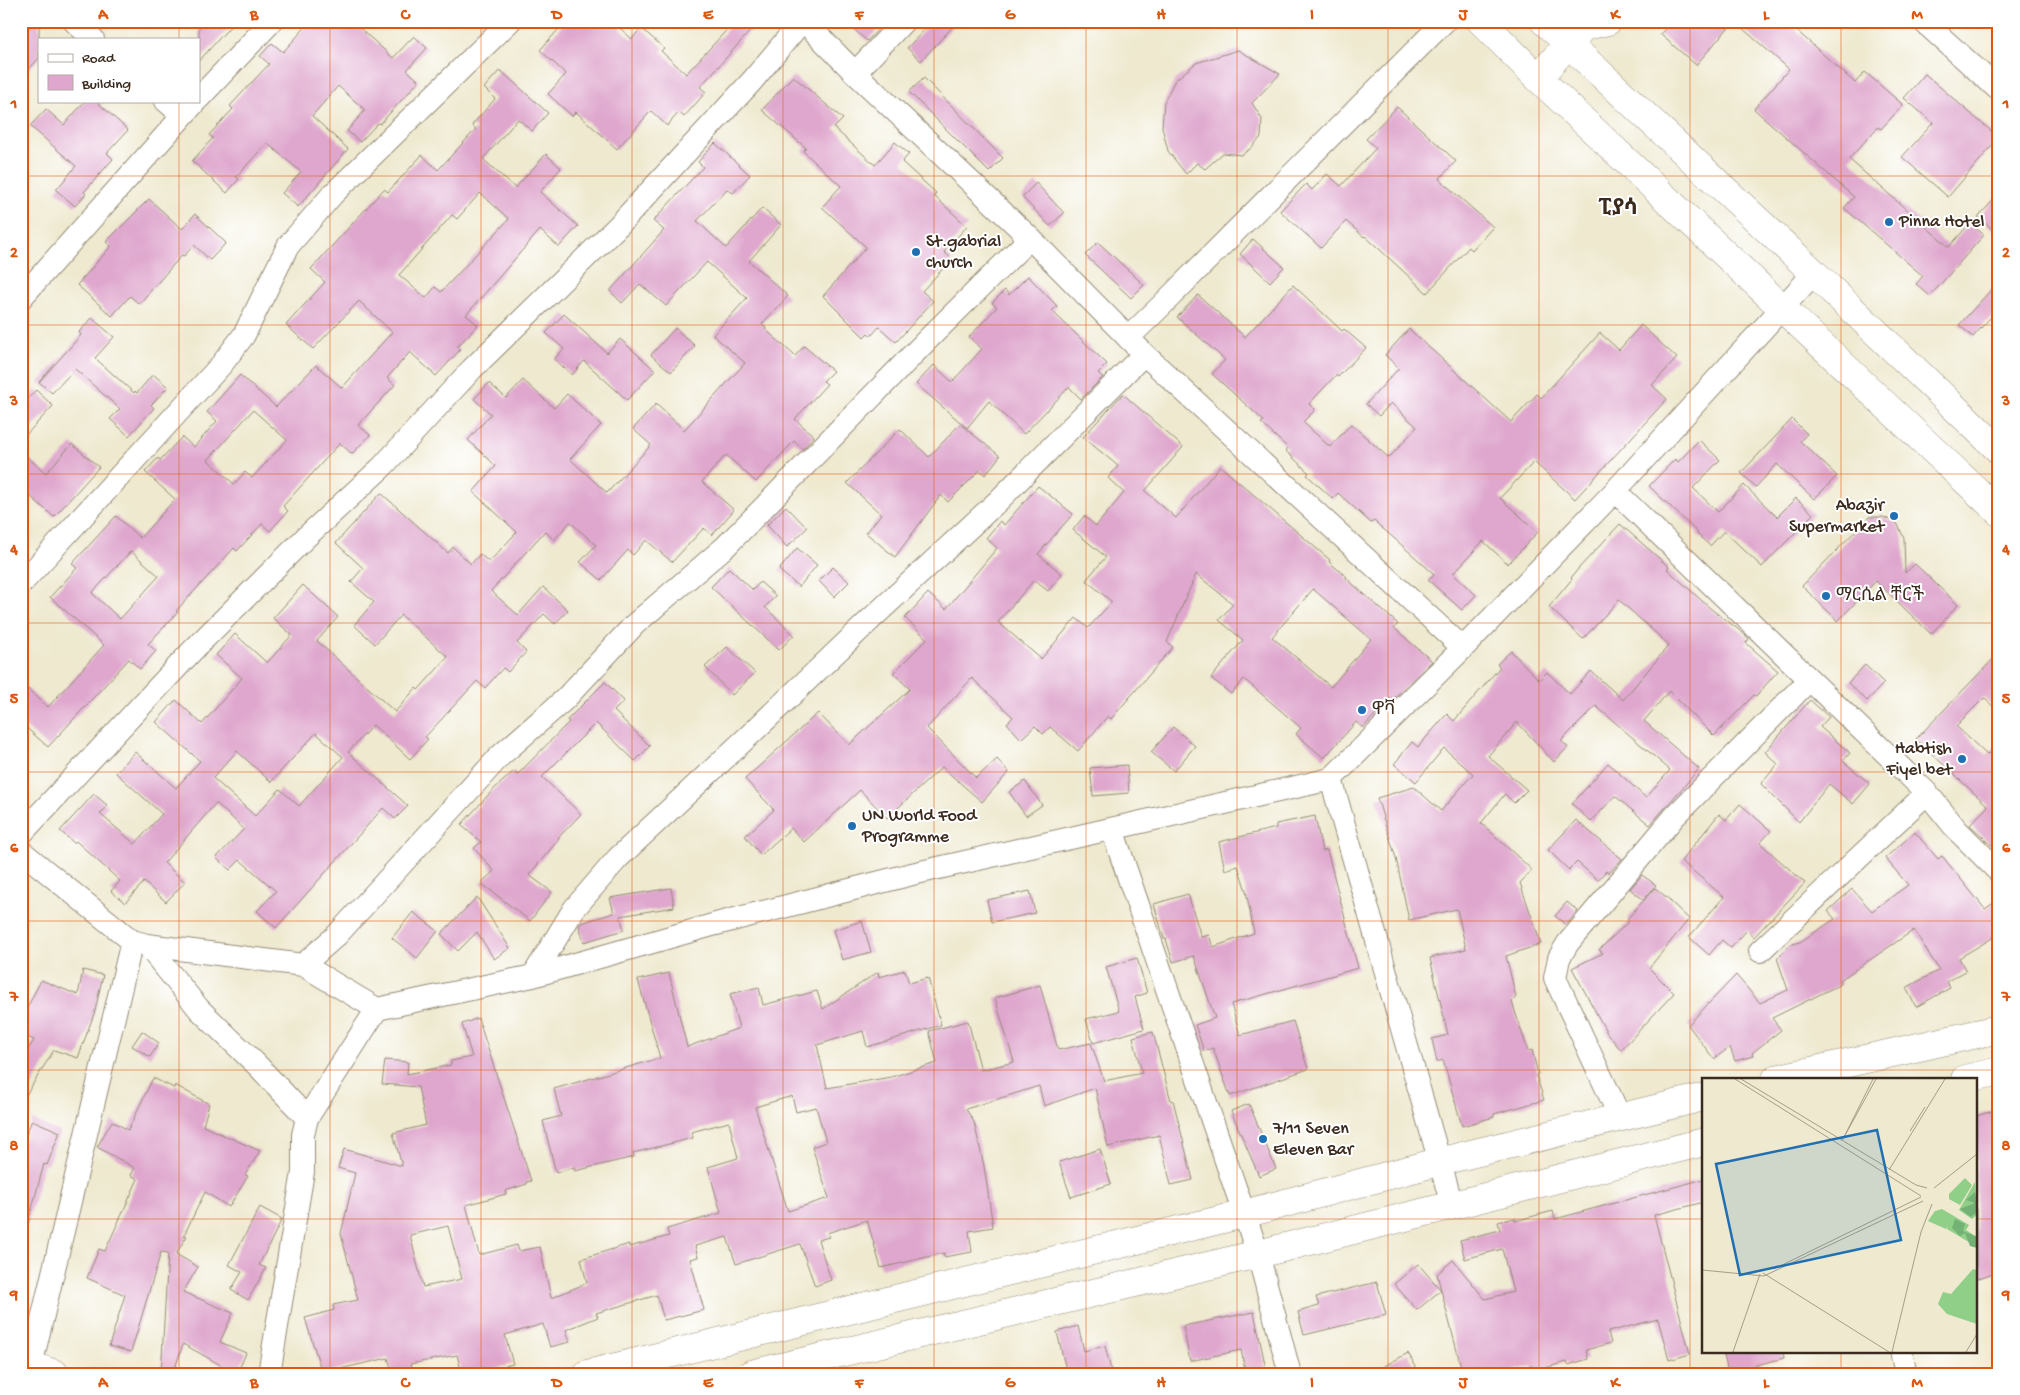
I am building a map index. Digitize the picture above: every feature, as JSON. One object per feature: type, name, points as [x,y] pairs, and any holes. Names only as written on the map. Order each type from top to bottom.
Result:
[{"type":"main road","points":[[1481,21],[1538,78],[1999,512]]},
{"type":"main road","points":[[1544,21],[1586,28],[1814,273],[1999,450]]},
{"type":"main road","points":[[1538,78],[1586,28]]},
{"type":"main road","points":[[1784,1078],[1832,1072],[1999,1029]]},
{"type":"main road","points":[[1969,1078],[1999,1071]]},
{"type":"main road","points":[[587,1374],[1244,1214],[1438,1162],[1702,1097]]},
{"type":"main road","points":[[752,1374],[1258,1254],[1702,1142]]},
{"type":"main road","points":[[863,1307],[872,1345]]},
{"type":"street","points":[[74,21],[92,38]]},
{"type":"street","points":[[200,97],[272,21]]},
{"type":"street","points":[[23,579],[222,364],[244,335],[288,246],[332,195],[510,21]]},
{"type":"street","points":[[21,834],[194,648],[305,538],[382,467],[472,369],[619,225],[752,81],[803,21],[1030,238],[1144,354],[1463,648]]},
{"type":"street","points":[[856,73],[904,21]]},
{"type":"street","points":[[1128,338],[1445,21]]},
{"type":"street","points":[[1923,21],[1999,90]]},
{"type":"street","points":[[21,298],[181,106]]},
{"type":"street","points":[[303,965],[337,935],[500,756],[564,700],[635,624],[726,546],[930,337],[1030,238]]},
{"type":"street","points":[[140,943],[303,965],[377,1009],[533,976],[716,924],[875,883],[1331,779],[1463,648],[1615,491],[1814,273]]},
{"type":"street","points":[[533,976],[574,909],[618,858],[998,501],[1144,354]]},
{"type":"street","points":[[1615,491],[1927,793],[1957,830],[1999,872]]},
{"type":"street","points":[[1620,1117],[1554,978],[1559,958],[1568,943],[1674,816],[1809,680]]},
{"type":"street","points":[[1331,779],[1438,1162],[1452,1205]]},
{"type":"street","points":[[1760,951],[1927,793]]},
{"type":"street","points":[[1112,829],[1258,1254],[1290,1374]]},
{"type":"street","points":[[21,851],[140,943],[199,1009],[257,1065],[307,1118]]},
{"type":"street","points":[[34,1369],[140,943]]},
{"type":"street","points":[[269,1374],[303,1172],[303,1135],[307,1118],[377,1009]]},
{"type":"street","points":[[1901,1352],[1906,1374]]},
{"type":"building","points":[[35,21],[39,21],[38,59],[21,78],[21,36]]},
{"type":"building","points":[[204,21],[235,21],[200,60],[199,27]]},
{"type":"building","points":[[311,21],[352,21],[393,58],[414,36],[427,48],[407,70],[419,81],[380,124],[378,123],[360,142],[347,131],[365,110],[338,86],[312,116],[348,149],[298,207],[282,193],[301,172],[267,143],[236,177],[239,179],[227,193],[192,161],[213,138],[209,135],[233,109],[230,106],[269,64],[260,56],[272,43],[283,52]]},
{"type":"building","points":[[566,21],[612,21],[632,39],[641,28],[664,48],[661,51],[686,74],[735,21],[759,21],[700,87],[706,92],[684,117],[679,112],[667,126],[651,111],[617,149],[576,112],[572,116],[548,94],[566,74],[540,50]]},
{"type":"building","points":[[845,21],[886,21],[867,41]]},
{"type":"building","points":[[933,21],[958,21],[921,61],[907,48]]},
{"type":"building","points":[[1673,21],[1734,21],[1696,65],[1660,34]]},
{"type":"building","points":[[1734,21],[1786,21],[1855,83],[1865,72],[1903,105],[1881,129],[1878,127],[1849,159],[1949,247],[1970,223],[1984,235],[1930,296],[1916,284],[1923,276],[1844,208],[1854,197],[1754,109],[1789,69]]},
{"type":"building","points":[[1238,50],[1280,74],[1252,103],[1262,119],[1261,137],[1250,149],[1241,155],[1223,153],[1205,169],[1197,163],[1186,174],[1168,151],[1162,127],[1164,102],[1175,80],[1196,63]]},
{"type":"building","points":[[500,70],[548,113],[532,131],[518,119],[483,159],[515,188],[546,154],[561,168],[540,192],[578,226],[559,247],[540,230],[466,315],[478,325],[457,347],[460,350],[436,376],[410,352],[387,378],[395,385],[358,425],[370,435],[352,454],[340,443],[283,506],[288,511],[270,531],[262,524],[237,551],[234,548],[176,611],[178,612],[148,644],[156,651],[140,669],[129,659],[48,747],[21,723],[21,683],[48,707],[104,645],[50,597],[77,568],[72,564],[116,516],[140,538],[175,499],[145,472],[158,458],[160,460],[182,437],[194,447],[217,421],[207,412],[240,375],[276,407],[316,365],[342,388],[392,332],[359,301],[313,349],[286,325],[325,282],[311,269],[384,189],[388,192],[422,155],[438,170],[476,129],[472,125],[495,99],[484,88]],"holes":[[[480,193],[509,219],[441,292],[435,287],[426,298],[399,275],[452,215],[457,219]],[[253,410],[287,440],[252,478],[245,472],[234,484],[208,460]],[[131,551],[159,576],[120,619],[92,593]]]},
{"type":"building","points":[[1925,74],[1999,138],[1948,197],[1902,157],[1933,123],[1904,98]]},
{"type":"building","points":[[793,76],[843,119],[834,128],[875,165],[895,142],[909,154],[902,162],[936,193],[934,196],[967,226],[944,252],[952,259],[922,291],[933,301],[896,342],[879,327],[871,336],[868,333],[864,337],[823,296],[866,247],[822,207],[841,186],[803,151],[806,148],[762,110]]},
{"type":"building","points":[[924,78],[1003,158],[989,172],[909,92]]},
{"type":"building","points":[[84,102],[97,102],[128,130],[107,153],[113,159],[84,192],[86,194],[75,206],[56,190],[76,166],[30,126],[46,109],[64,125]]},
{"type":"building","points":[[1397,107],[1456,161],[1439,179],[1493,227],[1472,250],[1469,247],[1427,293],[1346,221],[1321,248],[1280,211],[1306,184],[1312,190],[1327,174],[1341,186],[1376,148],[1366,139]]},
{"type":"building","points":[[715,143],[750,175],[733,193],[727,189],[697,221],[726,248],[762,208],[781,225],[749,261],[788,296],[762,324],[765,329],[795,356],[804,346],[833,371],[823,381],[827,384],[795,419],[814,436],[803,449],[794,441],[756,482],[726,455],[702,482],[734,510],[712,535],[704,528],[672,562],[646,540],[633,555],[628,550],[601,580],[580,562],[596,545],[570,522],[554,540],[545,531],[491,591],[518,615],[543,587],[568,610],[555,624],[544,614],[517,643],[526,652],[508,672],[503,668],[485,688],[477,681],[425,737],[428,739],[410,759],[373,725],[348,752],[408,806],[395,819],[383,808],[276,928],[257,911],[276,891],[240,860],[230,870],[216,858],[244,829],[216,803],[164,863],[185,882],[166,902],[144,882],[125,903],[111,891],[120,881],[76,841],[74,843],[60,831],[94,794],[108,806],[100,814],[135,844],[162,814],[116,773],[135,752],[176,788],[200,761],[156,722],[176,700],[202,724],[242,678],[216,655],[235,634],[267,663],[292,635],[273,618],[303,585],[338,617],[317,641],[395,712],[416,688],[418,690],[448,657],[401,615],[375,644],[354,625],[374,602],[351,582],[363,568],[336,543],[381,493],[448,553],[453,547],[471,564],[480,554],[489,562],[517,532],[473,492],[496,466],[468,440],[491,414],[474,399],[489,383],[506,398],[523,380],[554,408],[567,394],[601,425],[570,459],[607,493],[651,445],[633,429],[656,404],[684,430],[745,363],[713,335],[747,298],[707,262],[666,306],[640,284],[622,303],[610,291],[664,230],[653,221],[703,167],[698,162]],"holes":[[[316,733],[343,757],[299,806],[280,789],[255,816],[213,778],[237,751],[271,782]]]},
{"type":"building","points":[[1036,183],[1064,213],[1050,226],[1022,197]]},
{"type":"building","points":[[1999,194],[1999,235],[1978,217]]},
{"type":"building","points":[[149,199],[182,229],[195,214],[226,243],[210,260],[194,245],[184,256],[182,255],[139,304],[130,296],[112,316],[77,285],[111,246],[106,242]]},
{"type":"building","points":[[1253,239],[1284,267],[1270,282],[1240,254]]},
{"type":"building","points":[[1098,242],[1144,285],[1131,298],[1085,255]]},
{"type":"building","points":[[1028,276],[1057,306],[1052,311],[1107,364],[1098,373],[1103,377],[1081,399],[1069,387],[1024,434],[989,401],[967,428],[916,384],[934,365],[952,382],[982,349],[969,337],[997,307],[992,303],[1005,290],[1009,295]]},
{"type":"building","points":[[1999,281],[1999,308],[1973,337],[1959,325]]},
{"type":"building","points":[[1293,285],[1342,331],[1344,329],[1366,348],[1338,377],[1336,375],[1309,404],[1315,410],[1303,422],[1330,447],[1351,424],[1389,458],[1417,427],[1391,403],[1379,416],[1366,404],[1399,368],[1385,355],[1409,329],[1511,422],[1537,394],[1541,398],[1600,333],[1619,350],[1641,325],[1677,358],[1652,385],[1667,399],[1575,499],[1534,462],[1500,498],[1538,532],[1508,564],[1483,541],[1453,574],[1476,595],[1462,610],[1428,580],[1434,574],[1396,540],[1374,521],[1371,523],[1338,493],[1333,499],[1307,475],[1309,473],[1286,451],[1288,448],[1261,423],[1264,421],[1212,374],[1225,360],[1177,317],[1198,295],[1245,337]]},
{"type":"building","points":[[564,314],[607,353],[620,339],[655,370],[627,400],[584,361],[572,375],[554,359],[564,349],[546,333]]},
{"type":"building","points":[[92,318],[114,337],[95,358],[134,393],[135,391],[137,393],[153,374],[168,387],[151,405],[154,408],[129,436],[110,419],[120,409],[75,369],[52,393],[39,382],[81,335],[79,332]]},
{"type":"building","points":[[675,328],[695,346],[671,372],[651,355]]},
{"type":"building","points":[[36,390],[53,406],[21,440],[21,406]]},
{"type":"building","points":[[1123,394],[1183,447],[1145,491],[1176,518],[1220,466],[1330,560],[1329,562],[1346,578],[1398,624],[1394,628],[1432,661],[1393,699],[1391,697],[1363,728],[1356,722],[1324,758],[1296,734],[1301,728],[1244,679],[1231,694],[1211,678],[1243,640],[1219,620],[1233,604],[1196,574],[1167,642],[1173,647],[1111,719],[1108,716],[1078,751],[1050,727],[1043,734],[1035,726],[1021,739],[1007,723],[1013,717],[972,678],[927,728],[976,778],[997,759],[1009,772],[982,802],[942,767],[887,818],[860,790],[804,842],[791,828],[761,855],[745,836],[774,810],[745,779],[818,713],[849,745],[910,689],[893,673],[927,639],[905,618],[928,593],[946,609],[997,548],[986,538],[1000,521],[1004,525],[1038,486],[1073,514],[1038,554],[1062,574],[1048,591],[1034,580],[998,622],[1041,659],[1076,618],[1088,628],[1112,602],[1086,580],[1106,557],[1073,530],[1084,516],[1096,526],[1124,493],[1108,478],[1118,466],[1083,437]],"holes":[[[1313,589],[1371,639],[1331,687],[1272,637]]]},
{"type":"building","points":[[1792,419],[1807,434],[1800,441],[1837,476],[1814,499],[1777,464],[1756,487],[1741,473]]},
{"type":"building","points":[[960,424],[1000,456],[985,475],[980,470],[948,502],[941,495],[895,557],[866,533],[881,514],[847,483],[900,429],[929,457]]},
{"type":"building","points":[[1699,440],[1720,460],[1693,488],[1718,512],[1744,485],[1777,517],[1796,498],[1813,514],[1762,567],[1724,531],[1710,546],[1649,486],[1675,459],[1678,462]]},
{"type":"building","points":[[72,444],[99,467],[54,517],[21,488],[21,452],[46,473]]},
{"type":"building","points":[[786,506],[807,528],[787,547],[767,525]]},
{"type":"building","points":[[1869,517],[1883,517],[1897,523],[1904,538],[1905,573],[1915,564],[1958,605],[1931,634],[1876,581],[1838,621],[1802,586]]},
{"type":"building","points":[[1620,524],[1669,567],[1667,569],[1711,609],[1743,633],[1749,639],[1746,643],[1778,671],[1756,696],[1754,695],[1714,736],[1669,691],[1644,721],[1699,769],[1650,825],[1615,796],[1591,822],[1572,804],[1608,763],[1646,798],[1670,770],[1596,706],[1561,741],[1568,747],[1554,762],[1517,722],[1488,756],[1527,790],[1514,803],[1505,794],[1481,823],[1532,870],[1520,883],[1541,944],[1506,956],[1516,997],[1512,1002],[1528,1051],[1532,1050],[1538,1074],[1536,1075],[1544,1100],[1494,1114],[1494,1117],[1462,1126],[1443,1060],[1437,1062],[1432,1039],[1448,1035],[1430,958],[1466,949],[1457,909],[1409,920],[1396,858],[1377,798],[1414,787],[1441,811],[1473,774],[1444,748],[1416,782],[1394,764],[1412,742],[1418,747],[1447,714],[1454,721],[1500,667],[1497,664],[1511,651],[1539,680],[1547,672],[1570,694],[1591,671],[1623,700],[1669,645],[1619,600],[1583,639],[1549,607],[1578,569]]},
{"type":"building","points":[[797,548],[817,565],[799,587],[779,570]]},
{"type":"building","points":[[833,567],[849,582],[834,597],[819,581]]},
{"type":"building","points":[[729,568],[753,590],[760,582],[776,596],[765,607],[794,635],[779,650],[711,587]]},
{"type":"building","points":[[727,647],[755,673],[732,695],[705,667]]},
{"type":"building","points":[[1999,653],[1999,712],[1984,698],[1956,726],[1987,755],[1999,743],[1999,852],[1970,825],[1988,806],[1916,739]]},
{"type":"building","points":[[1865,665],[1884,683],[1867,701],[1848,683]]},
{"type":"building","points":[[605,682],[624,701],[614,711],[650,746],[635,761],[596,723],[542,777],[581,814],[558,838],[529,875],[552,892],[530,921],[481,883],[494,871],[474,848],[481,842],[461,825],[493,790],[514,771],[517,775]]},
{"type":"building","points":[[1810,700],[1829,717],[1820,727],[1850,753],[1843,761],[1870,784],[1853,804],[1829,784],[1799,822],[1761,784],[1778,764],[1765,752]]},
{"type":"building","points":[[1173,727],[1195,746],[1174,771],[1151,752]]},
{"type":"building","points":[[1127,765],[1129,793],[1093,796],[1090,768]]},
{"type":"building","points":[[1025,781],[1042,805],[1026,816],[1009,792]]},
{"type":"building","points":[[1740,804],[1771,831],[1760,843],[1805,883],[1754,937],[1747,930],[1731,948],[1722,940],[1709,955],[1689,937],[1724,897],[1681,861],[1719,814],[1726,820]]},
{"type":"building","points":[[1315,816],[1322,851],[1327,850],[1358,968],[1231,1004],[1240,1035],[1293,1021],[1308,1069],[1230,1096],[1213,1048],[1204,1051],[1195,1025],[1215,1018],[1194,956],[1173,962],[1154,904],[1188,894],[1201,937],[1209,935],[1213,947],[1254,933],[1246,891],[1238,866],[1225,870],[1219,842],[1276,828],[1276,824]]},
{"type":"building","points":[[1576,820],[1622,859],[1609,873],[1606,871],[1598,880],[1577,862],[1569,870],[1548,850]]},
{"type":"building","points":[[1915,832],[1938,859],[1942,856],[1985,909],[1999,899],[1999,934],[1959,958],[1966,971],[1947,981],[1950,988],[1916,1007],[1906,988],[1939,970],[1914,930],[1840,980],[1841,984],[1772,1018],[1781,1030],[1752,1053],[1753,1056],[1735,1061],[1730,1047],[1714,1059],[1688,1025],[1736,975],[1760,1003],[1788,990],[1777,958],[1790,945],[1800,942],[1835,919],[1828,911],[1852,889],[1872,911],[1908,885],[1885,858]]},
{"type":"building","points":[[1642,875],[1656,885],[1644,900],[1630,889]]},
{"type":"building","points":[[671,888],[674,907],[620,916],[624,930],[584,942],[579,926],[581,923],[614,913],[610,898]]},
{"type":"building","points":[[1655,888],[1689,919],[1649,968],[1674,993],[1621,1050],[1607,1033],[1572,968],[1603,953],[1599,950],[1629,921],[1627,919]]},
{"type":"building","points":[[1030,891],[1035,913],[992,922],[987,900]]},
{"type":"building","points":[[477,897],[510,948],[494,959],[477,932],[458,951],[441,934]]},
{"type":"building","points":[[1567,902],[1578,911],[1566,925],[1555,916]]},
{"type":"building","points":[[413,912],[438,931],[417,958],[392,938]]},
{"type":"building","points":[[862,921],[871,952],[842,960],[833,930]]},
{"type":"building","points":[[1137,958],[1147,993],[1135,997],[1144,1029],[1093,1043],[1086,1019],[1119,1011],[1106,967]]},
{"type":"building","points":[[83,970],[103,975],[95,1011],[78,1058],[54,1050],[21,1103],[21,1061],[34,1040],[21,1034],[21,1020],[41,980],[78,995]]},
{"type":"building","points":[[905,970],[909,983],[928,978],[941,1025],[867,1047],[863,1031],[817,1045],[827,1088],[891,1077],[937,1063],[929,1031],[968,1021],[981,1070],[1014,1062],[995,998],[1040,985],[1058,1050],[1091,1043],[1104,1081],[1142,1073],[1133,1037],[1153,1032],[1171,1101],[1173,1100],[1193,1180],[1171,1185],[1159,1135],[1108,1147],[1095,1088],[1044,1106],[1039,1086],[966,1109],[974,1122],[984,1166],[993,1227],[969,1231],[972,1252],[944,1257],[944,1253],[881,1268],[867,1220],[827,1233],[829,1237],[818,1240],[831,1280],[815,1286],[800,1244],[736,1264],[727,1237],[695,1246],[698,1257],[690,1259],[704,1310],[664,1320],[657,1295],[596,1313],[598,1317],[566,1330],[570,1342],[550,1347],[543,1324],[505,1335],[513,1364],[470,1374],[462,1374],[457,1355],[410,1364],[413,1374],[393,1374],[388,1358],[322,1373],[305,1318],[334,1310],[333,1305],[358,1300],[341,1234],[355,1173],[338,1168],[344,1149],[402,1166],[393,1133],[426,1125],[418,1087],[382,1084],[385,1060],[408,1062],[407,1074],[451,1065],[451,1061],[472,1057],[462,1024],[478,1018],[531,1181],[505,1191],[506,1194],[466,1205],[479,1255],[517,1245],[519,1251],[540,1247],[551,1298],[587,1283],[581,1259],[629,1244],[629,1247],[669,1236],[667,1229],[721,1213],[708,1167],[738,1158],[729,1122],[691,1132],[693,1138],[633,1153],[634,1157],[575,1171],[574,1167],[556,1173],[543,1121],[561,1116],[554,1089],[660,1058],[638,980],[669,973],[687,1047],[739,1028],[730,994],[759,987],[763,1005],[817,991],[823,1009],[878,972],[879,977]],"holes":[[[792,1096],[796,1112],[816,1107],[826,1142],[812,1147],[829,1198],[788,1211],[755,1107]],[[448,1226],[462,1279],[423,1287],[410,1235]]]},
{"type":"building","points":[[142,1031],[159,1043],[150,1057],[132,1046]]},
{"type":"building","points":[[153,1078],[174,1088],[175,1085],[209,1104],[203,1126],[260,1151],[245,1175],[248,1176],[229,1207],[205,1192],[184,1235],[187,1236],[176,1254],[198,1267],[183,1292],[233,1313],[220,1342],[246,1353],[237,1374],[183,1344],[173,1374],[161,1374],[168,1253],[161,1252],[131,1352],[109,1346],[125,1295],[87,1278],[99,1249],[105,1251],[138,1179],[131,1175],[135,1168],[97,1147],[112,1121],[128,1130]]},
{"type":"building","points":[[1249,1104],[1276,1169],[1259,1176],[1231,1111]]},
{"type":"building","points":[[1999,1109],[1999,1271],[1978,1278],[1978,1115]]},
{"type":"building","points":[[32,1120],[60,1132],[47,1165],[44,1164],[27,1226],[21,1225],[21,1147]]},
{"type":"building","points":[[1100,1149],[1111,1184],[1071,1197],[1059,1162]]},
{"type":"building","points":[[1702,1180],[1702,1203],[1654,1215],[1690,1354],[1669,1360],[1658,1319],[1608,1332],[1611,1343],[1586,1350],[1588,1359],[1568,1365],[1567,1362],[1533,1371],[1532,1366],[1501,1374],[1463,1374],[1437,1274],[1453,1260],[1485,1299],[1513,1292],[1502,1249],[1465,1259],[1460,1240],[1500,1230],[1498,1222],[1515,1218],[1515,1221],[1553,1211],[1555,1219]]},
{"type":"building","points":[[260,1207],[282,1219],[259,1265],[266,1268],[248,1300],[231,1290],[242,1272],[229,1265]]},
{"type":"building","points":[[1418,1264],[1441,1290],[1417,1310],[1394,1284]]},
{"type":"building","points":[[1377,1282],[1386,1315],[1304,1335],[1298,1312],[1319,1306],[1316,1297]]},
{"type":"building","points":[[1254,1312],[1267,1374],[1246,1374],[1241,1350],[1190,1361],[1183,1326]]},
{"type":"building","points":[[1078,1326],[1084,1351],[1105,1346],[1112,1374],[1067,1374],[1057,1332]]},
{"type":"building","points":[[1723,1352],[1783,1352],[1784,1358],[1728,1372]]},
{"type":"building","points":[[1408,1353],[1420,1374],[1370,1374]]},
{"type":"place","name":"Pinna Hotel","points":[[1889,222]]},
{"type":"place","name":"St.gabrial church","points":[[916,252]]},
{"type":"place","name":"Abazir Supermarket","points":[[1894,516]]},
{"type":"place","name":"ማርሲል ቸርች","points":[[1826,596]]},
{"type":"place","name":"ዋቫ","points":[[1362,710]]},
{"type":"place","name":"Habtish Fiyel bet","points":[[1962,759]]},
{"type":"place","name":"UN World Food Programme","points":[[852,826]]},
{"type":"place","name":"7/11 Seven Eleven Bar","points":[[1263,1139]]},
{"type":"district","name":"ፒያሳ","points":[[1618,210]]}]
